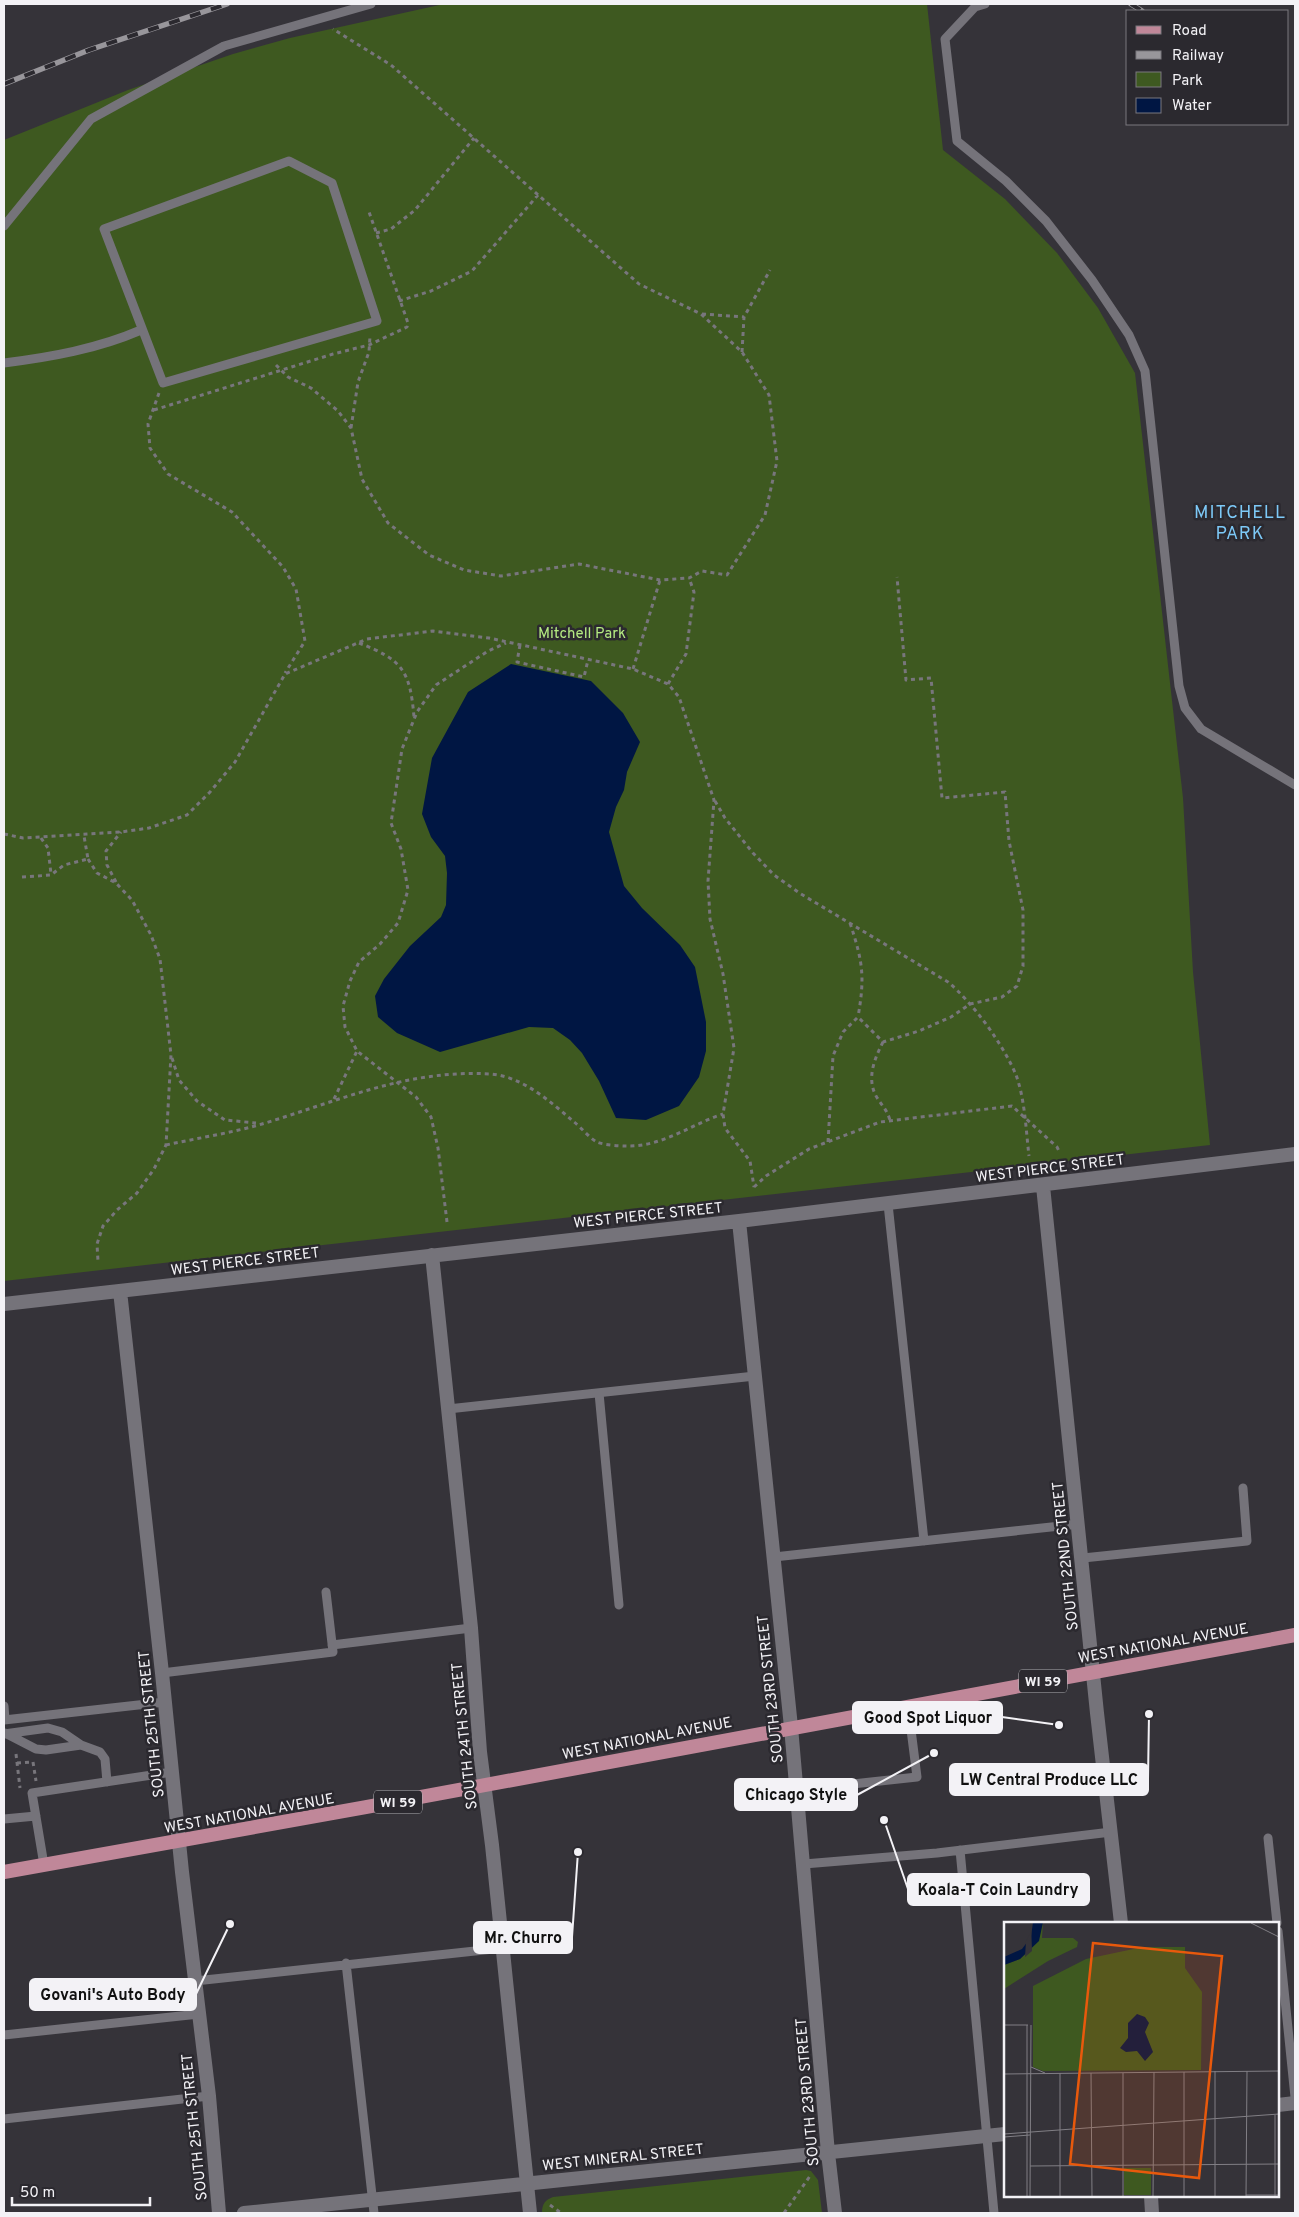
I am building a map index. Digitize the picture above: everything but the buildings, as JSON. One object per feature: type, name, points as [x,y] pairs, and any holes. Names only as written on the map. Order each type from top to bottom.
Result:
[{"type":"main road","name":"WEST NATIONAL AVENUE","points":[[4,1872],[358,1810],[791,1727],[1295,1635]]},
{"type":"street","name":"WEST PIERCE STREET","points":[[4,1304],[1044,1186],[1295,1154]]},
{"type":"street","name":"SOUTH 22ND STREET","points":[[1044,1186],[1093,1671],[1121,1922]]},
{"type":"street","name":"SOUTH 23RD STREET","points":[[739,1221],[791,1727],[828,2153],[835,2213]]},
{"type":"street","name":"SOUTH 24TH STREET","points":[[432,1256],[471,1628],[484,1785],[530,2213]]},
{"type":"street","name":"SOUTH 25TH STREET","points":[[120,1291],[179,1841],[209,2096],[219,2213]]},
{"type":"street","points":[[1279,2105],[1295,2103]]},
{"type":"street","name":"WEST MINERAL STREET","points":[[244,2213],[372,2198],[1004,2134]]},
{"type":"street","points":[[1150,2197],[1152,2213]]},
{"type":"lane","points":[[4,226],[91,119],[224,46],[371,4]]},
{"type":"lane","points":[[985,4],[975,7],[945,39],[958,141],[1006,181],[1046,221],[1092,280],[1129,335],[1145,371],[1179,686],[1185,708],[1201,729],[1295,785]]},
{"type":"lane","points":[[289,160],[332,183],[377,321],[370,323],[163,383],[141,330],[104,229],[289,160]]},
{"type":"lane","points":[[4,363],[84,350],[112,343],[141,330]]},
{"type":"lane","points":[[888,1204],[924,1541]]},
{"type":"lane","points":[[448,1409],[755,1376]]},
{"type":"lane","points":[[598,1393],[619,1605]]},
{"type":"lane","points":[[1083,1558],[1247,1541],[1243,1488]]},
{"type":"lane","points":[[774,1557],[1079,1524]]},
{"type":"lane","points":[[162,1673],[333,1652],[326,1592]]},
{"type":"lane","points":[[332,1646],[471,1628]]},
{"type":"lane","points":[[4,1706],[4,1720],[165,1702]]},
{"type":"lane","points":[[797,1790],[917,1777],[908,1706]]},
{"type":"lane","points":[[4,1734],[48,1728],[62,1732],[81,1745],[100,1752],[105,1759],[107,1782]]},
{"type":"lane","points":[[4,1734],[36,1749],[46,1750],[81,1745]]},
{"type":"lane","points":[[44,1865],[32,1793],[172,1772]]},
{"type":"lane","points":[[4,1819],[36,1816]]},
{"type":"lane","points":[[804,1864],[960,1850],[1111,1832]]},
{"type":"lane","points":[[1268,1838],[1277,1922]]},
{"type":"lane","points":[[960,1850],[994,2213]]},
{"type":"lane","points":[[1279,1941],[1295,2097]]},
{"type":"lane","points":[[195,1980],[503,1948]]},
{"type":"lane","points":[[346,1963],[374,2213]]},
{"type":"lane","points":[[4,2035],[199,2014]]},
{"type":"lane","points":[[4,2119],[209,2096]]},
{"type":"path","points":[[317,19],[391,65],[639,284],[701,314],[742,352],[769,395],[777,461],[765,515],[727,574],[702,571],[689,578],[660,580],[579,564],[501,576],[464,570],[429,555],[388,523],[362,479],[351,428],[358,382],[369,352],[370,323]]},
{"type":"path","points":[[376,233],[391,229],[415,210],[474,138]]},
{"type":"path","points":[[399,301],[432,291],[472,270],[538,195]]},
{"type":"path","points":[[154,410],[333,354],[369,345],[406,327],[408,323],[368,209]]},
{"type":"path","points":[[742,352],[744,317],[770,270]]},
{"type":"path","points":[[701,314],[744,317]]},
{"type":"path","points":[[264,354],[288,377],[311,388],[331,405],[351,428]]},
{"type":"path","points":[[4,834],[22,838],[84,836],[149,828],[187,815],[210,792],[234,762],[305,641],[296,589],[283,567],[232,512],[168,474],[150,448],[148,424],[163,383]]},
{"type":"path","points":[[890,1121],[888,1112],[875,1095],[872,1080],[875,1058],[883,1042],[919,1031],[951,1017],[970,1004],[1002,996],[1017,986],[1023,966],[1023,910],[1009,841],[1005,792],[942,798],[930,678],[906,680],[897,577]]},
{"type":"path","points":[[668,684],[686,654],[694,592],[689,578]]},
{"type":"path","points":[[634,669],[660,580]]},
{"type":"path","points":[[285,674],[367,639],[433,631],[489,638],[634,669],[668,684],[679,697],[714,800],[736,832],[774,875],[801,894],[948,982],[970,1004],[992,1032],[1016,1076],[1024,1115],[1029,1156]]},
{"type":"path","points":[[447,1222],[439,1157],[431,1117],[416,1097],[358,1051],[345,1027],[343,1006],[350,981],[359,962],[380,944],[398,923],[408,890],[401,849],[391,823],[402,749],[414,719],[436,685],[488,651],[507,642]]},
{"type":"path","points":[[359,643],[383,652],[404,669],[411,690],[414,719]]},
{"type":"path","points":[[520,645],[516,662],[584,677],[588,660]]},
{"type":"path","points":[[714,800],[708,881],[710,919],[723,974],[734,1048],[723,1114],[725,1128],[750,1161],[754,1187],[766,1176],[809,1149],[880,1122],[1012,1106],[1057,1147],[1060,1153]]},
{"type":"path","points":[[98,1261],[97,1244],[103,1226],[137,1193],[154,1169],[166,1145],[171,1055],[160,959],[151,935],[132,900],[116,883],[107,864],[106,850],[121,832]]},
{"type":"path","points":[[84,836],[88,859],[97,873],[116,883]]},
{"type":"path","points":[[41,838],[48,848],[51,875]]},
{"type":"path","points":[[22,877],[51,875],[64,865],[88,859]]},
{"type":"path","points":[[828,1142],[833,1056],[843,1032],[858,1018],[863,986],[861,955],[850,923]]},
{"type":"path","points":[[858,1018],[883,1042]]},
{"type":"path","points":[[334,1100],[358,1051]]},
{"type":"path","points":[[171,1055],[179,1080],[197,1101],[225,1120],[261,1124]]},
{"type":"path","points":[[166,1145],[261,1124],[334,1100],[398,1082],[451,1075],[492,1074],[518,1081],[559,1108],[597,1142],[628,1146],[659,1141],[685,1131],[703,1120],[723,1114]]},
{"type":"path","points":[[16,1750],[21,1796]]},
{"type":"path","points":[[33,1762],[38,1792]]},
{"type":"path","points":[[784,2213],[810,2176]]},
{"type":"path","points":[[550,2205],[560,2213]]},
{"type":"green space","name":"Mitchell Park","points":[[444,4],[927,4],[943,150],[1005,199],[1057,253],[1098,308],[1135,373],[1183,798],[1193,972],[1210,1145],[4,1281],[4,140],[128,90],[233,54],[290,38]]},
{"type":"green space","points":[[811,2171],[818,2180],[822,2213],[542,2213],[544,2203],[553,2197]]},
{"type":"water","points":[[511,664],[591,681],[623,713],[640,742],[627,772],[624,790],[616,807],[609,832],[624,886],[642,908],[680,945],[695,967],[706,1022],[706,1051],[699,1077],[679,1106],[646,1120],[616,1118],[599,1081],[582,1053],[570,1040],[553,1028],[529,1027],[440,1052],[397,1033],[378,1017],[375,996],[384,979],[410,946],[441,917],[446,905],[447,873],[445,856],[431,837],[422,814],[432,758],[468,692]]},
{"type":"railway","points":[[4,84],[89,50],[227,4]]},
{"type":"railway","points":[[1131,4],[1140,10]]},
{"type":"place","name":"LW Central Produce LLC","points":[[1149,1714]]},
{"type":"place","name":"Good Spot Liquor","points":[[1059,1725]]},
{"type":"place","name":"Chicago Style","points":[[934,1753]]},
{"type":"place","name":"Koala-T Coin Laundry","points":[[884,1820]]},
{"type":"place","name":"Mr. Churro","points":[[578,1852]]},
{"type":"place","name":"Govani's Auto Body","points":[[230,1924]]},
{"type":"district","name":"MITCHELL PARK","points":[[1240,522]]}]
